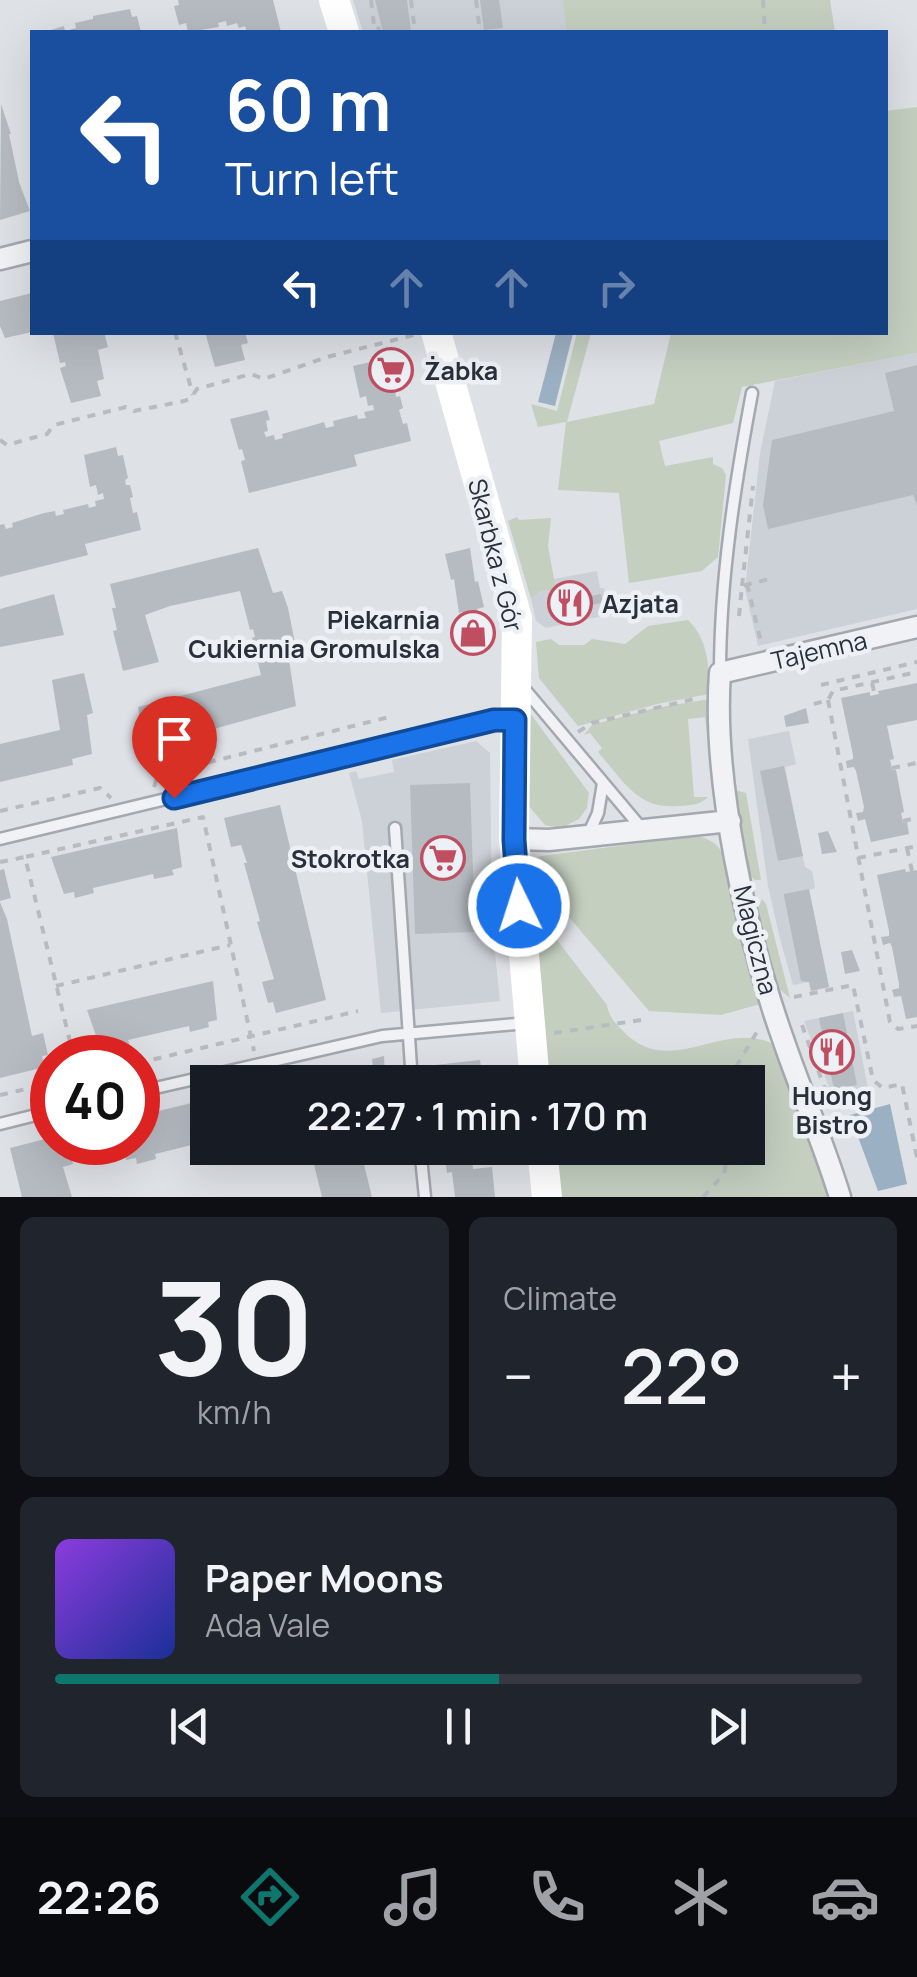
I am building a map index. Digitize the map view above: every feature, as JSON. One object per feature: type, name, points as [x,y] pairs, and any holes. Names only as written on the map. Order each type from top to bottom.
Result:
[{"type":"street","points":[[334,0],[343,30]]},
{"type":"street","points":[[0,259],[30,252]]},
{"type":"street","name":"Skarbka z Gór","points":[[425,335],[515,609],[514,840],[533,1065]]},
{"type":"street","name":"Tajemna","points":[[720,673],[917,626]]},
{"type":"street","name":"Magiczna","points":[[720,673],[730,820],[761,968],[840,1197]]},
{"type":"street","points":[[514,840],[587,837],[730,820]]},
{"type":"street","points":[[544,1165],[547,1197]]},
{"type":"lane","points":[[720,673],[728,562],[752,394]]},
{"type":"lane","points":[[517,679],[644,830]]},
{"type":"lane","points":[[0,839],[494,720],[515,720]]},
{"type":"lane","points":[[587,837],[598,812],[603,784]]},
{"type":"lane","points":[[395,828],[410,1065]]},
{"type":"lane","points":[[258,1065],[382,1036],[529,1030]]},
{"type":"lane","points":[[160,1087],[190,1080]]},
{"type":"lane","points":[[0,1124],[30,1117]]},
{"type":"lane","points":[[422,1165],[425,1197]]},
{"type":"path","points":[[369,0],[379,30]]},
{"type":"path","points":[[411,0],[415,30]]},
{"type":"path","points":[[476,0],[480,30]]},
{"type":"path","points":[[764,0],[765,30]]},
{"type":"path","points":[[176,335],[193,395]]},
{"type":"path","points":[[0,440],[7,444],[47,434],[54,425],[126,407],[134,412],[184,401],[197,389],[251,374],[264,380],[327,357],[421,335]]},
{"type":"path","points":[[739,619],[755,472]]},
{"type":"path","points":[[745,585],[772,578]]},
{"type":"path","points":[[745,585],[763,650]]},
{"type":"path","points":[[820,685],[917,662]]},
{"type":"path","points":[[917,672],[833,691],[828,700],[854,818],[858,858],[890,1022],[894,1027],[917,1026]]},
{"type":"path","points":[[872,682],[875,695]]},
{"type":"path","points":[[578,732],[592,724],[666,703],[720,695]]},
{"type":"path","points":[[814,704],[828,700]]},
{"type":"path","points":[[153,791],[158,775],[388,717]]},
{"type":"path","points":[[892,768],[917,763]]},
{"type":"path","points":[[0,812],[100,788],[114,802]]},
{"type":"path","points":[[0,862],[202,816],[258,1065]]},
{"type":"path","points":[[903,821],[917,818]]},
{"type":"path","points":[[858,858],[917,846]]},
{"type":"path","points":[[907,848],[912,871]]},
{"type":"path","points":[[24,856],[68,1035]]},
{"type":"path","points":[[874,943],[882,941]]},
{"type":"path","points":[[56,986],[230,945]]},
{"type":"path","points":[[794,998],[853,985],[874,1080],[883,1088],[902,1084],[917,1158]]},
{"type":"path","points":[[885,995],[893,994]]},
{"type":"path","points":[[160,1058],[358,1011]]},
{"type":"path","points":[[737,1065],[758,1031],[759,1019]]},
{"type":"path","points":[[529,1030],[641,1020]]},
{"type":"path","points":[[800,1020],[827,1095]]},
{"type":"path","points":[[0,1095],[30,1088]]},
{"type":"path","points":[[910,1120],[917,1118]]},
{"type":"path","points":[[703,1197],[724,1174],[726,1165]]},
{"type":"shaded area","points":[[353,0],[678,0],[574,30],[362,30]]},
{"type":"shaded area","points":[[917,353],[917,609],[758,646],[745,589],[760,453],[775,381]]},
{"type":"shaded area","points":[[597,571],[600,588],[604,588],[607,615],[546,628],[536,621],[531,599],[540,591],[555,590],[554,579]]},
{"type":"shaded area","points":[[789,731],[796,764],[785,767],[805,867],[812,871],[815,888],[809,890],[829,987],[811,991],[809,982],[793,985],[780,939],[768,886],[748,739]]},
{"type":"shaded area","points":[[476,741],[490,753],[492,925],[500,1001],[381,1013],[362,821],[349,773],[356,771],[359,779],[394,772],[392,760]]},
{"type":"shaded area","points":[[853,1011],[870,1099],[853,1103],[847,1087],[830,1090],[804,1021]]},
{"type":"green space","points":[[563,0],[830,0],[835,30],[567,30]]},
{"type":"green space","points":[[917,107],[917,353],[742,387],[733,423],[659,441],[665,466],[713,457],[713,464],[726,475],[718,557],[702,571],[629,583],[619,493],[558,490],[566,422],[538,427],[531,404],[557,411],[576,335],[590,335],[567,422],[654,404],[671,335],[888,335],[888,111]]},
{"type":"green space","points":[[517,517],[551,518],[548,546],[556,590],[540,591],[531,599],[508,521]]},
{"type":"green space","points":[[688,620],[704,646],[709,694],[578,726],[539,678],[536,642],[551,639],[559,645],[584,645],[592,639],[625,644],[648,626]]},
{"type":"green space","points":[[710,699],[715,778],[705,717],[688,719],[694,797],[708,797],[698,804],[664,806],[642,798],[598,752],[602,748],[590,733],[584,735],[592,725],[655,708]]},
{"type":"green space","points":[[530,713],[589,793],[587,808],[579,819],[561,828],[545,825],[527,804]]},
{"type":"green space","points":[[735,790],[746,793],[761,880],[754,880],[749,873]]},
{"type":"green space","points":[[696,836],[714,843],[720,850],[760,1004],[721,1015],[649,1011],[545,889],[538,896],[548,908],[540,918],[607,1005],[615,1022],[641,1045],[677,1050],[735,1038],[773,1044],[829,1197],[559,1197],[555,1165],[765,1165],[765,1065],[545,1065],[528,869],[531,861],[541,856]]},
{"type":"green space","points":[[762,899],[790,998],[779,989],[757,910]]},
{"type":"water","points":[[555,335],[573,335],[555,406],[538,402]]},
{"type":"water","points":[[890,1104],[907,1184],[878,1191],[850,1115]]},
{"type":"building","points":[[178,0],[273,0],[280,30],[246,30],[237,23],[227,26],[226,21],[218,23],[219,27],[188,30],[186,23],[179,25],[174,6],[179,5]]},
{"type":"building","points":[[375,0],[407,0],[411,30],[382,30]]},
{"type":"building","points":[[480,0],[499,0],[503,28],[484,30]]},
{"type":"building","points":[[130,9],[132,17],[137,16],[140,30],[69,30],[93,16]]},
{"type":"building","points":[[1,104],[19,182],[30,211],[0,220]]},
{"type":"building","points":[[30,294],[30,332],[5,338],[0,326],[0,301]]},
{"type":"building","points":[[53,335],[105,335],[108,347],[98,350],[104,379],[97,381],[101,396],[71,403],[60,368],[66,366],[65,362],[60,363]]},
{"type":"building","points":[[206,335],[246,335],[248,343],[241,345],[245,360],[215,367]]},
{"type":"building","points":[[383,359],[386,367],[392,366],[396,397],[400,396],[403,408],[399,410],[411,441],[354,455],[357,466],[249,493],[241,461],[245,460],[230,419],[267,410],[270,420],[266,421],[268,431],[264,432],[266,437],[274,435],[275,440],[283,438],[282,434],[324,422],[326,428],[334,426],[333,421],[357,415],[358,419],[366,418],[364,412],[374,410],[373,405],[368,406],[366,396],[360,398],[353,366]]},
{"type":"building","points":[[917,365],[917,505],[913,495],[768,529],[763,505],[772,440],[894,411],[885,373]]},
{"type":"building","points":[[116,447],[118,456],[123,455],[126,485],[130,485],[133,513],[137,512],[141,530],[85,544],[88,555],[0,577],[0,525],[4,524],[6,529],[13,527],[12,523],[44,513],[55,511],[56,516],[64,514],[63,510],[96,506],[95,501],[104,499],[103,493],[98,495],[96,485],[90,487],[84,455]]},
{"type":"building","points":[[258,548],[273,593],[282,591],[288,608],[298,658],[289,660],[296,706],[142,749],[137,729],[142,728],[138,707],[261,675],[252,638],[255,637],[240,591],[170,606],[145,615],[159,662],[123,671],[113,631],[117,630],[112,608],[116,608],[110,584]]},
{"type":"building","points":[[470,548],[484,607],[477,609],[488,641],[462,647],[456,621],[463,619],[462,612],[459,613],[445,554]]},
{"type":"building","name":"Azjata","points":[[578,588],[580,598],[601,594],[603,603],[560,611],[557,592]]},
{"type":"building","points":[[54,594],[64,635],[0,647],[0,609]]},
{"type":"building","points":[[84,673],[93,713],[87,715],[92,754],[72,759],[73,765],[0,782],[0,744],[60,730],[52,680]]},
{"type":"building","points":[[917,683],[917,720],[887,726],[894,759],[890,760],[892,770],[896,770],[903,823],[907,822],[909,834],[871,842],[865,819],[858,821],[856,813],[863,812],[864,807],[856,771],[854,767],[847,768],[846,761],[853,759],[853,755],[841,698],[870,692],[870,696]]},
{"type":"building","points":[[806,708],[809,723],[786,727],[784,716]]},
{"type":"building","points":[[784,766],[803,856],[778,861],[760,771]]},
{"type":"building","name":"Stokrotka","points":[[470,783],[475,932],[415,934],[410,785]]},
{"type":"building","points":[[280,805],[326,1000],[276,1013],[273,1002],[268,1003],[262,982],[274,979],[257,922],[260,921],[247,863],[241,845],[231,847],[224,818]]},
{"type":"building","points":[[177,828],[182,867],[172,870],[174,875],[154,879],[153,874],[93,888],[94,893],[75,898],[74,892],[64,894],[51,857]]},
{"type":"building","points":[[828,831],[837,852],[822,854],[818,833]]},
{"type":"building","points":[[4,869],[11,898],[0,901],[0,870]]},
{"type":"building","points":[[917,870],[917,1017],[906,1019],[901,996],[894,997],[892,990],[899,988],[899,984],[892,947],[890,943],[883,945],[881,937],[889,936],[889,931],[877,875]]},
{"type":"building","points":[[809,889],[829,987],[811,991],[809,982],[801,981],[784,896]]},
{"type":"building","points":[[0,902],[32,1035],[30,1071],[0,1078]]},
{"type":"building","points":[[852,950],[860,971],[845,974],[841,952]]},
{"type":"building","points":[[213,981],[217,1020],[208,1022],[209,1027],[190,1032],[189,1026],[150,1035],[96,1035],[87,1010]]},
{"type":"building","points":[[843,1013],[857,1085],[834,1089],[819,1018]]},
{"type":"building","points":[[384,1056],[384,1065],[373,1065],[372,1059]]},
{"type":"building","points":[[480,1060],[481,1065],[435,1065]]},
{"type":"building","points":[[190,1103],[190,1145],[160,1153],[160,1111]]},
{"type":"building","points":[[30,1143],[30,1165],[70,1165],[63,1167],[72,1197],[22,1197],[10,1148]]},
{"type":"building","points":[[314,1165],[364,1165],[372,1197],[322,1197]]},
{"type":"building","points":[[446,1165],[492,1167],[495,1197],[455,1197],[452,1172],[447,1173]]},
{"type":"place","name":"Żabka","points":[[391,370]]},
{"type":"place","name":"Azjata","points":[[570,603]]},
{"type":"place","name":"Piekarnia Cukiernia Gromulska","points":[[473,633]]},
{"type":"place","name":"Stokrotka","points":[[443,858]]},
{"type":"place","name":"Huong Bistro","points":[[832,1052]]},
{"type":"route","points":[[174,798],[494,720],[515,720],[514,840],[519,906]]}]
